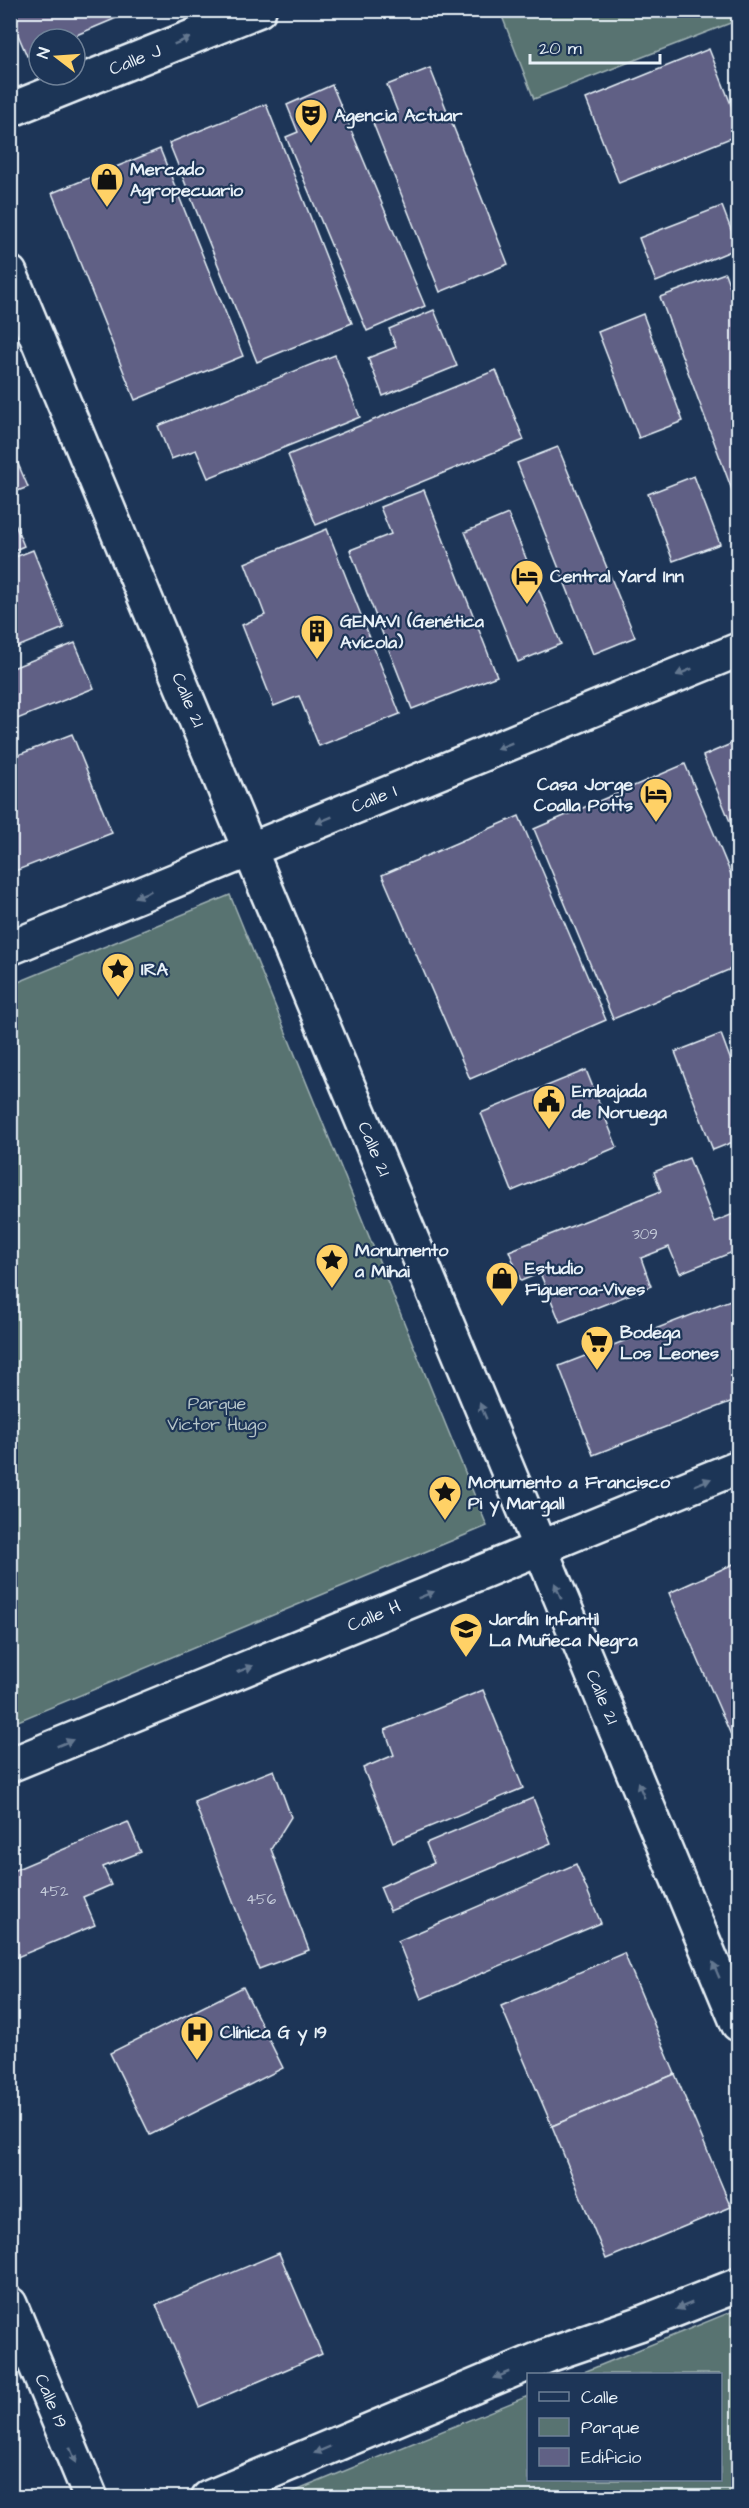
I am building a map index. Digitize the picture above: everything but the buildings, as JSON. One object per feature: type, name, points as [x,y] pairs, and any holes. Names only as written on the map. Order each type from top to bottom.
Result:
[{"type":"street","name":"Calle J","points":[[10,110],[259,10]]},
{"type":"street","name":"Calle 21","points":[[10,273],[738,2025]]},
{"type":"street","name":"Calle I","points":[[10,948],[738,650]]},
{"type":"street","name":"Calle H","points":[[10,1765],[738,1467]]},
{"type":"street","points":[[208,2498],[549,2355],[639,2324],[738,2285]]},
{"type":"street","name":"Calle 19","points":[[10,2304],[91,2498]]},
{"type":"green space","points":[[500,11],[728,11],[733,22],[534,99]]},
{"type":"green space","name":"Parque Victor Hugo","points":[[230,895],[487,1526],[11,1724],[11,985]]},
{"type":"green space","points":[[738,2309],[738,2497],[281,2497],[527,2396],[527,2481],[722,2481],[722,2373],[581,2373]]},
{"type":"place","name":"Agencia Actuar","points":[[311,144]]},
{"type":"place","name":"Mercado Agropecuario","points":[[107,208]]},
{"type":"place","name":"Central Yard Inn","points":[[527,605]]},
{"type":"place","name":"GENAVI (Genética Avícola)","points":[[317,660]]},
{"type":"place","name":"Casa Jorge Coalla Potts","points":[[656,823]]},
{"type":"place","name":"IRA","points":[[118,998]]},
{"type":"place","name":"Embajada de Noruega","points":[[549,1130]]},
{"type":"place","name":"Monumento a Mihai","points":[[332,1289]]},
{"type":"place","name":"Estudio Figueroa-Vives","points":[[502,1307]]},
{"type":"place","name":"Bodega Los Leones","points":[[597,1371]]},
{"type":"place","name":"Monumento a Francisco Pi y Margall","points":[[445,1521]]},
{"type":"place","name":"Jardín Infantil La Muñeca Negra","points":[[466,1658]]},
{"type":"place","name":"Clínica G y 19","points":[[197,2061]]}]
